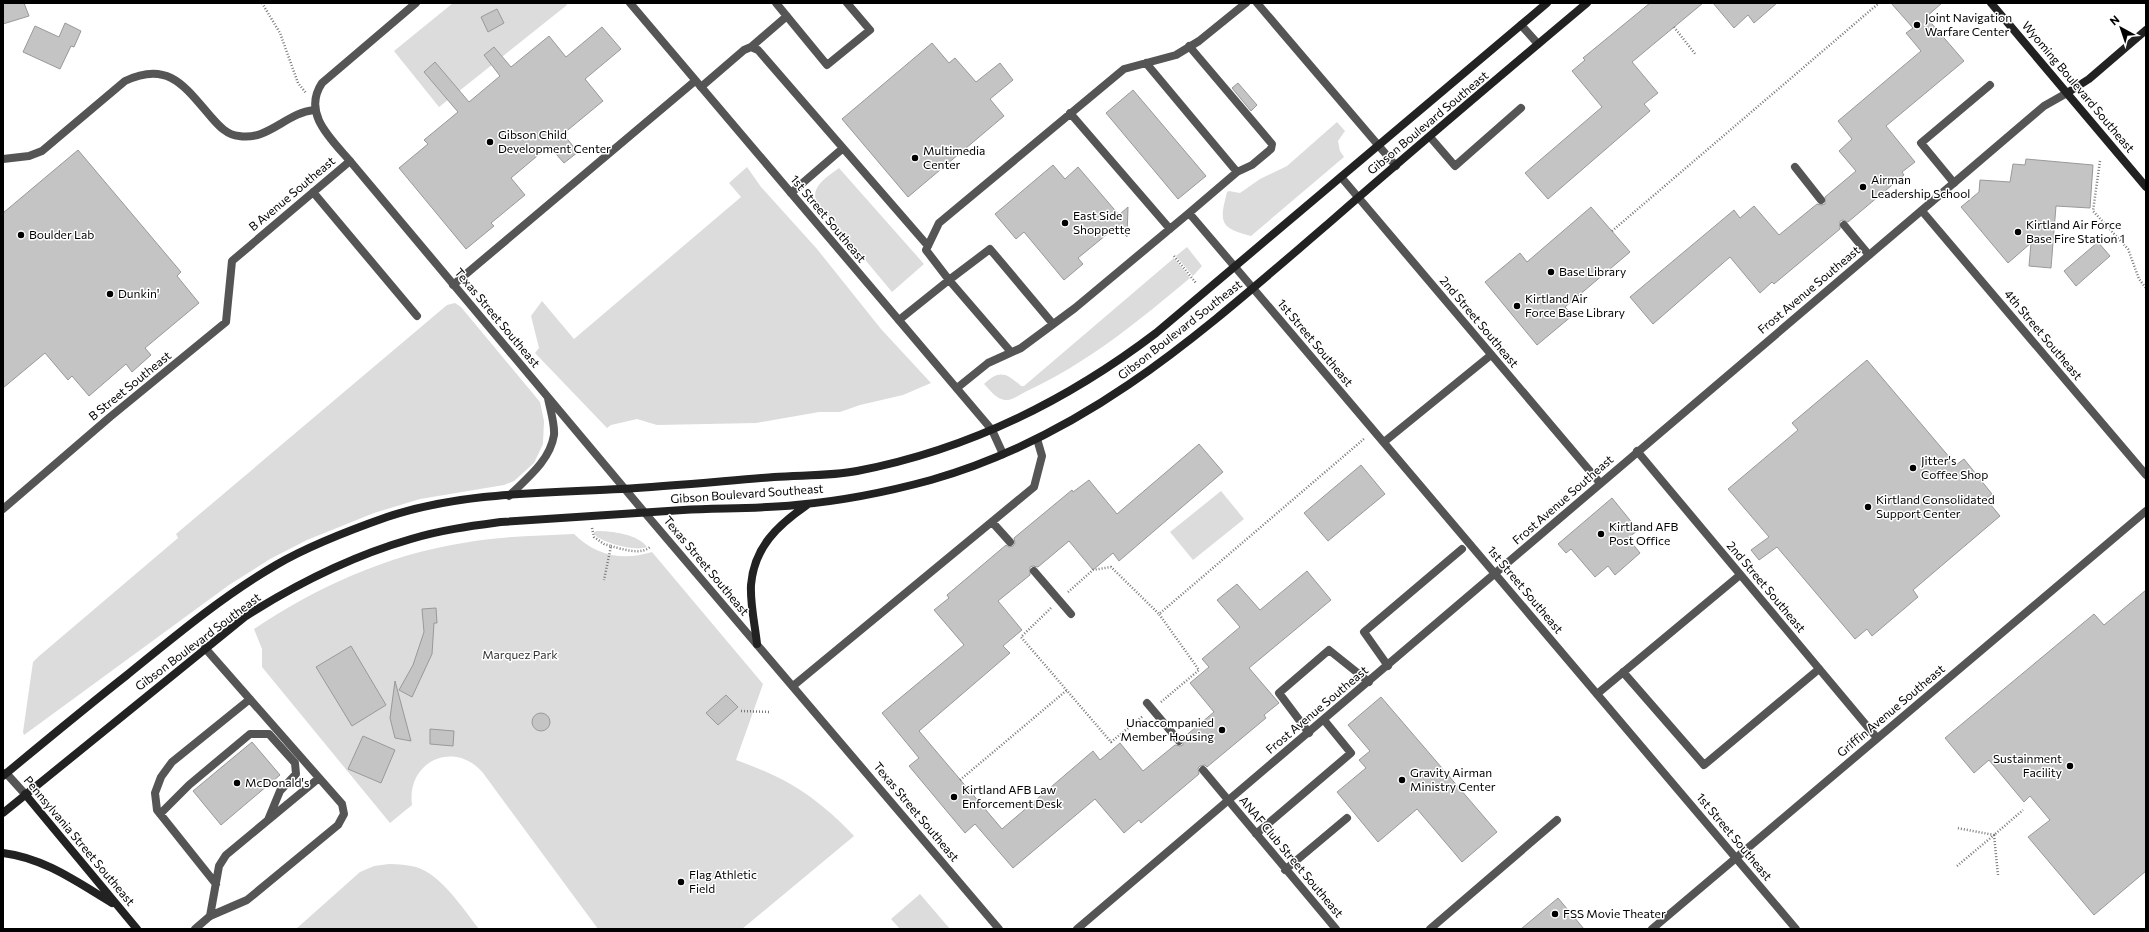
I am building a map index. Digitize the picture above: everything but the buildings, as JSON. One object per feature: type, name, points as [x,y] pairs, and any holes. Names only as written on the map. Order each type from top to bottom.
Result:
[{"type":"main road","name":"Gibson Boulevard Southeast","points":[[4,773],[186,626],[277,565],[313,546],[389,516],[430,506],[508,496],[854,472],[940,449],[992,430],[1078,387],[1118,362],[1235,267],[1547,3]]},
{"type":"main road","name":"Gibson Boulevard Southeast","points":[[3,813],[246,616],[289,590],[328,570],[412,538],[456,528],[501,522],[645,512],[809,504],[847,499],[931,480],[1003,454],[1037,439],[1080,417],[1160,364],[1253,288],[1587,3]]},
{"type":"main road","name":"Wyoming Boulevard Southeast","points":[[1991,3],[2146,187]]},
{"type":"main road","points":[[2067,93],[2090,79],[2146,30]]},
{"type":"main road","points":[[757,644],[751,586],[757,559],[769,536],[793,515],[809,504]]},
{"type":"main road","name":"Pennsylvania Street Southeast","points":[[25,794],[137,929]]},
{"type":"main road","points":[[3,853],[22,855],[52,867],[118,907]]},
{"type":"street","points":[[3,159],[29,156],[42,151],[125,81],[140,74],[156,73],[172,77],[184,86],[221,128],[237,136],[252,137],[267,133],[290,117],[314,106],[316,91],[322,83],[416,3]]},
{"type":"street","name":"1st Street Southeast","points":[[630,3],[992,430],[1003,454]]},
{"type":"street","points":[[776,3],[827,65],[870,30],[847,3]]},
{"type":"street","points":[[1011,352],[949,280],[926,250],[939,224],[1124,69],[1176,55],[1246,3]]},
{"type":"street","points":[[1257,3],[1396,166]]},
{"type":"street","points":[[453,286],[698,84],[744,50],[752,47],[787,16]]},
{"type":"street","points":[[1521,25],[1538,44]]},
{"type":"street","points":[[957,388],[988,363],[1021,348],[1054,324],[1237,172],[1252,165],[1271,149],[1272,144],[1190,46]]},
{"type":"street","points":[[752,47],[758,50],[842,149],[928,246]]},
{"type":"street","points":[[1146,63],[1237,172]]},
{"type":"street","points":[[1954,183],[1921,143],[1990,85]]},
{"type":"street","name":"Frost Avenue Southeast","points":[[1077,929],[1496,575],[1636,452],[2044,106],[2067,93]]},
{"type":"street","name":"B Avenue Southeast","points":[[232,261],[350,161],[331,138],[314,106]]},
{"type":"street","points":[[1430,137],[1455,166],[1521,108]]},
{"type":"street","points":[[1070,113],[1170,229]]},
{"type":"street","points":[[791,193],[842,149]]},
{"type":"street","name":"Texas Street Southeast","points":[[350,161],[453,286],[999,929]]},
{"type":"street","points":[[1795,167],[1821,200]]},
{"type":"street","name":"2nd Street Southeast","points":[[1341,177],[1600,483]]},
{"type":"street","points":[[312,192],[417,316]]},
{"type":"street","name":"4th Street Southeast","points":[[1922,211],[2146,474]]},
{"type":"street","name":"1st Street Southeast","points":[[1188,213],[1796,929]]},
{"type":"street","points":[[1844,225],[1869,255]]},
{"type":"street","points":[[899,320],[990,249],[1054,324]]},
{"type":"street","name":"B Street Southeast","points":[[3,509],[110,417],[226,322],[232,261]]},
{"type":"street","points":[[1384,442],[1491,355]]},
{"type":"street","points":[[508,496],[532,474],[544,460],[554,434],[548,397]]},
{"type":"street","points":[[793,686],[1034,487],[1042,456],[1037,439]]},
{"type":"street","name":"2nd Street Southeast","points":[[1636,452],[1877,738]]},
{"type":"street","name":"Griffin Avenue Southeast","points":[[1652,929],[2146,511]]},
{"type":"street","points":[[992,522],[1010,542]]},
{"type":"street","points":[[1388,666],[1364,632],[1462,549]]},
{"type":"street","points":[[1034,571],[1071,614]]},
{"type":"street","points":[[1597,694],[1740,575]]},
{"type":"street","points":[[195,929],[210,916],[247,900],[338,825],[344,814],[342,804],[205,648]]},
{"type":"street","points":[[1309,733],[1279,693],[1329,650],[1369,682]]},
{"type":"street","points":[[1623,672],[1704,765],[1819,669]]},
{"type":"street","points":[[216,884],[157,810],[155,793],[165,772],[172,762],[250,699]]},
{"type":"street","points":[[1150,706],[1179,741]]},
{"type":"street","points":[[1256,834],[1351,753],[1324,720]]},
{"type":"street","points":[[160,814],[189,785],[250,734],[269,734],[295,763],[296,774],[280,792],[268,820]]},
{"type":"street","name":"ANAF Club Street Southeast","points":[[1203,770],[1285,870],[1336,929]]},
{"type":"street","name":"Pennsylvania Street Southeast","points":[[4,773],[25,794]]},
{"type":"street","points":[[210,916],[219,866],[226,855],[319,778]]},
{"type":"street","points":[[1285,870],[1347,818]]},
{"type":"street","points":[[1430,929],[1557,820]]},
{"type":"path","points":[[262,3],[280,33],[298,83],[314,106]]},
{"type":"path","points":[[1612,231],[1879,3]]},
{"type":"path","points":[[1674,27],[1696,55]]},
{"type":"path","points":[[2100,161],[2092,211],[2128,249],[2139,279],[2146,288]]},
{"type":"path","points":[[1174,256],[1198,285]]},
{"type":"path","points":[[1159,614],[1366,438]]},
{"type":"path","points":[[592,527],[594,536],[604,544],[638,551],[645,550],[651,546]]},
{"type":"path","points":[[604,580],[611,546]]},
{"type":"path","points":[[1111,567],[1159,614],[1199,670],[1150,706],[1111,742],[1021,637],[1059,601],[1093,570],[1111,567]]},
{"type":"path","points":[[960,780],[1067,690]]},
{"type":"path","points":[[741,711],[771,712]]},
{"type":"path","points":[[1957,866],[2023,810]]},
{"type":"path","points":[[1958,828],[1994,835]]},
{"type":"path","points":[[1994,835],[1998,875]]},
{"type":"green space","points":[[453,3],[566,3],[567,5],[439,107],[394,51]]},
{"type":"green space","points":[[1337,122],[1345,131],[1338,141],[1340,151],[1344,157],[1251,236],[1233,230],[1224,223],[1223,211],[1227,192],[1240,193],[1260,179],[1287,166]]},
{"type":"green space","points":[[747,167],[761,187],[817,249],[881,329],[931,383],[903,395],[860,405],[840,412],[819,412],[756,423],[657,425],[637,419],[611,425],[607,428],[535,353],[539,348],[531,316],[542,301],[574,339],[741,197],[729,183]]},
{"type":"green space","points":[[839,168],[924,264],[892,292],[816,201],[815,195],[818,186]]},
{"type":"green space","points":[[1187,247],[1202,266],[1193,276],[1176,256]]},
{"type":"green space","points":[[1174,258],[1190,278],[1131,326],[1091,355],[1048,381],[1010,400],[999,398],[984,384],[994,376],[1003,374],[1021,386],[1024,386]]},
{"type":"green space","points":[[455,303],[461,307],[540,402],[544,421],[543,444],[534,463],[514,481],[504,485],[420,499],[374,513],[307,540],[270,559],[229,585],[24,735],[23,732],[33,662],[178,538],[176,534],[447,305]]},
{"type":"green space","points":[[1221,491],[1244,519],[1193,560],[1170,532]]},
{"type":"green space","points":[[597,531],[631,536],[647,547],[628,548],[612,544],[595,535],[594,532]]},
{"type":"green space","name":"Marquez Park","points":[[574,534],[591,547],[610,555],[631,556],[652,552],[763,684],[736,760],[771,774],[800,790],[827,810],[854,836],[742,929],[598,929],[483,773],[472,763],[459,757],[447,757],[435,760],[424,767],[417,777],[412,790],[412,805],[390,823],[262,667],[262,649],[254,629],[328,586],[380,564],[435,548],[505,538]]},
{"type":"green space","points":[[389,864],[416,867],[434,877],[459,903],[479,929],[296,929],[360,872],[374,866]]},
{"type":"green space","points":[[920,894],[950,929],[900,929],[891,919]]},
{"type":"place","name":"Joint Navigation Warfare Center","points":[[1917,25]]},
{"type":"place","name":"Gibson Child Development Center","points":[[490,142]]},
{"type":"place","name":"Multimedia Center","points":[[915,158]]},
{"type":"place","name":"Airman Leadership School","points":[[1863,187]]},
{"type":"place","name":"East Side Shoppette","points":[[1065,223]]},
{"type":"place","name":"Kirtland Air Force Base Fire Station 1","points":[[2018,232]]},
{"type":"place","name":"Boulder Lab","points":[[21,235]]},
{"type":"place","name":"Base Library","points":[[1551,272]]},
{"type":"place","name":"Dunkin'","points":[[110,294]]},
{"type":"place","name":"Kirtland Air Force Base Library","points":[[1517,306]]},
{"type":"place","name":"Jitter's Coffee Shop","points":[[1913,468]]},
{"type":"place","name":"Kirtland Consolidated Support Center","points":[[1868,507]]},
{"type":"place","name":"Kirtland AFB Post Office","points":[[1601,534]]},
{"type":"place","name":"Unaccompanied Member Housing","points":[[1222,730]]},
{"type":"place","name":"Sustainment Facility","points":[[2070,766]]},
{"type":"place","name":"Gravity Airman Ministry Center","points":[[1402,780]]},
{"type":"place","name":"McDonald's","points":[[237,783]]},
{"type":"place","name":"Kirtland AFB Law Enforcement Desk","points":[[954,797]]},
{"type":"place","name":"Flag Athletic Field","points":[[681,882]]},
{"type":"place","name":"FSS Movie Theater","points":[[1555,914]]}]
